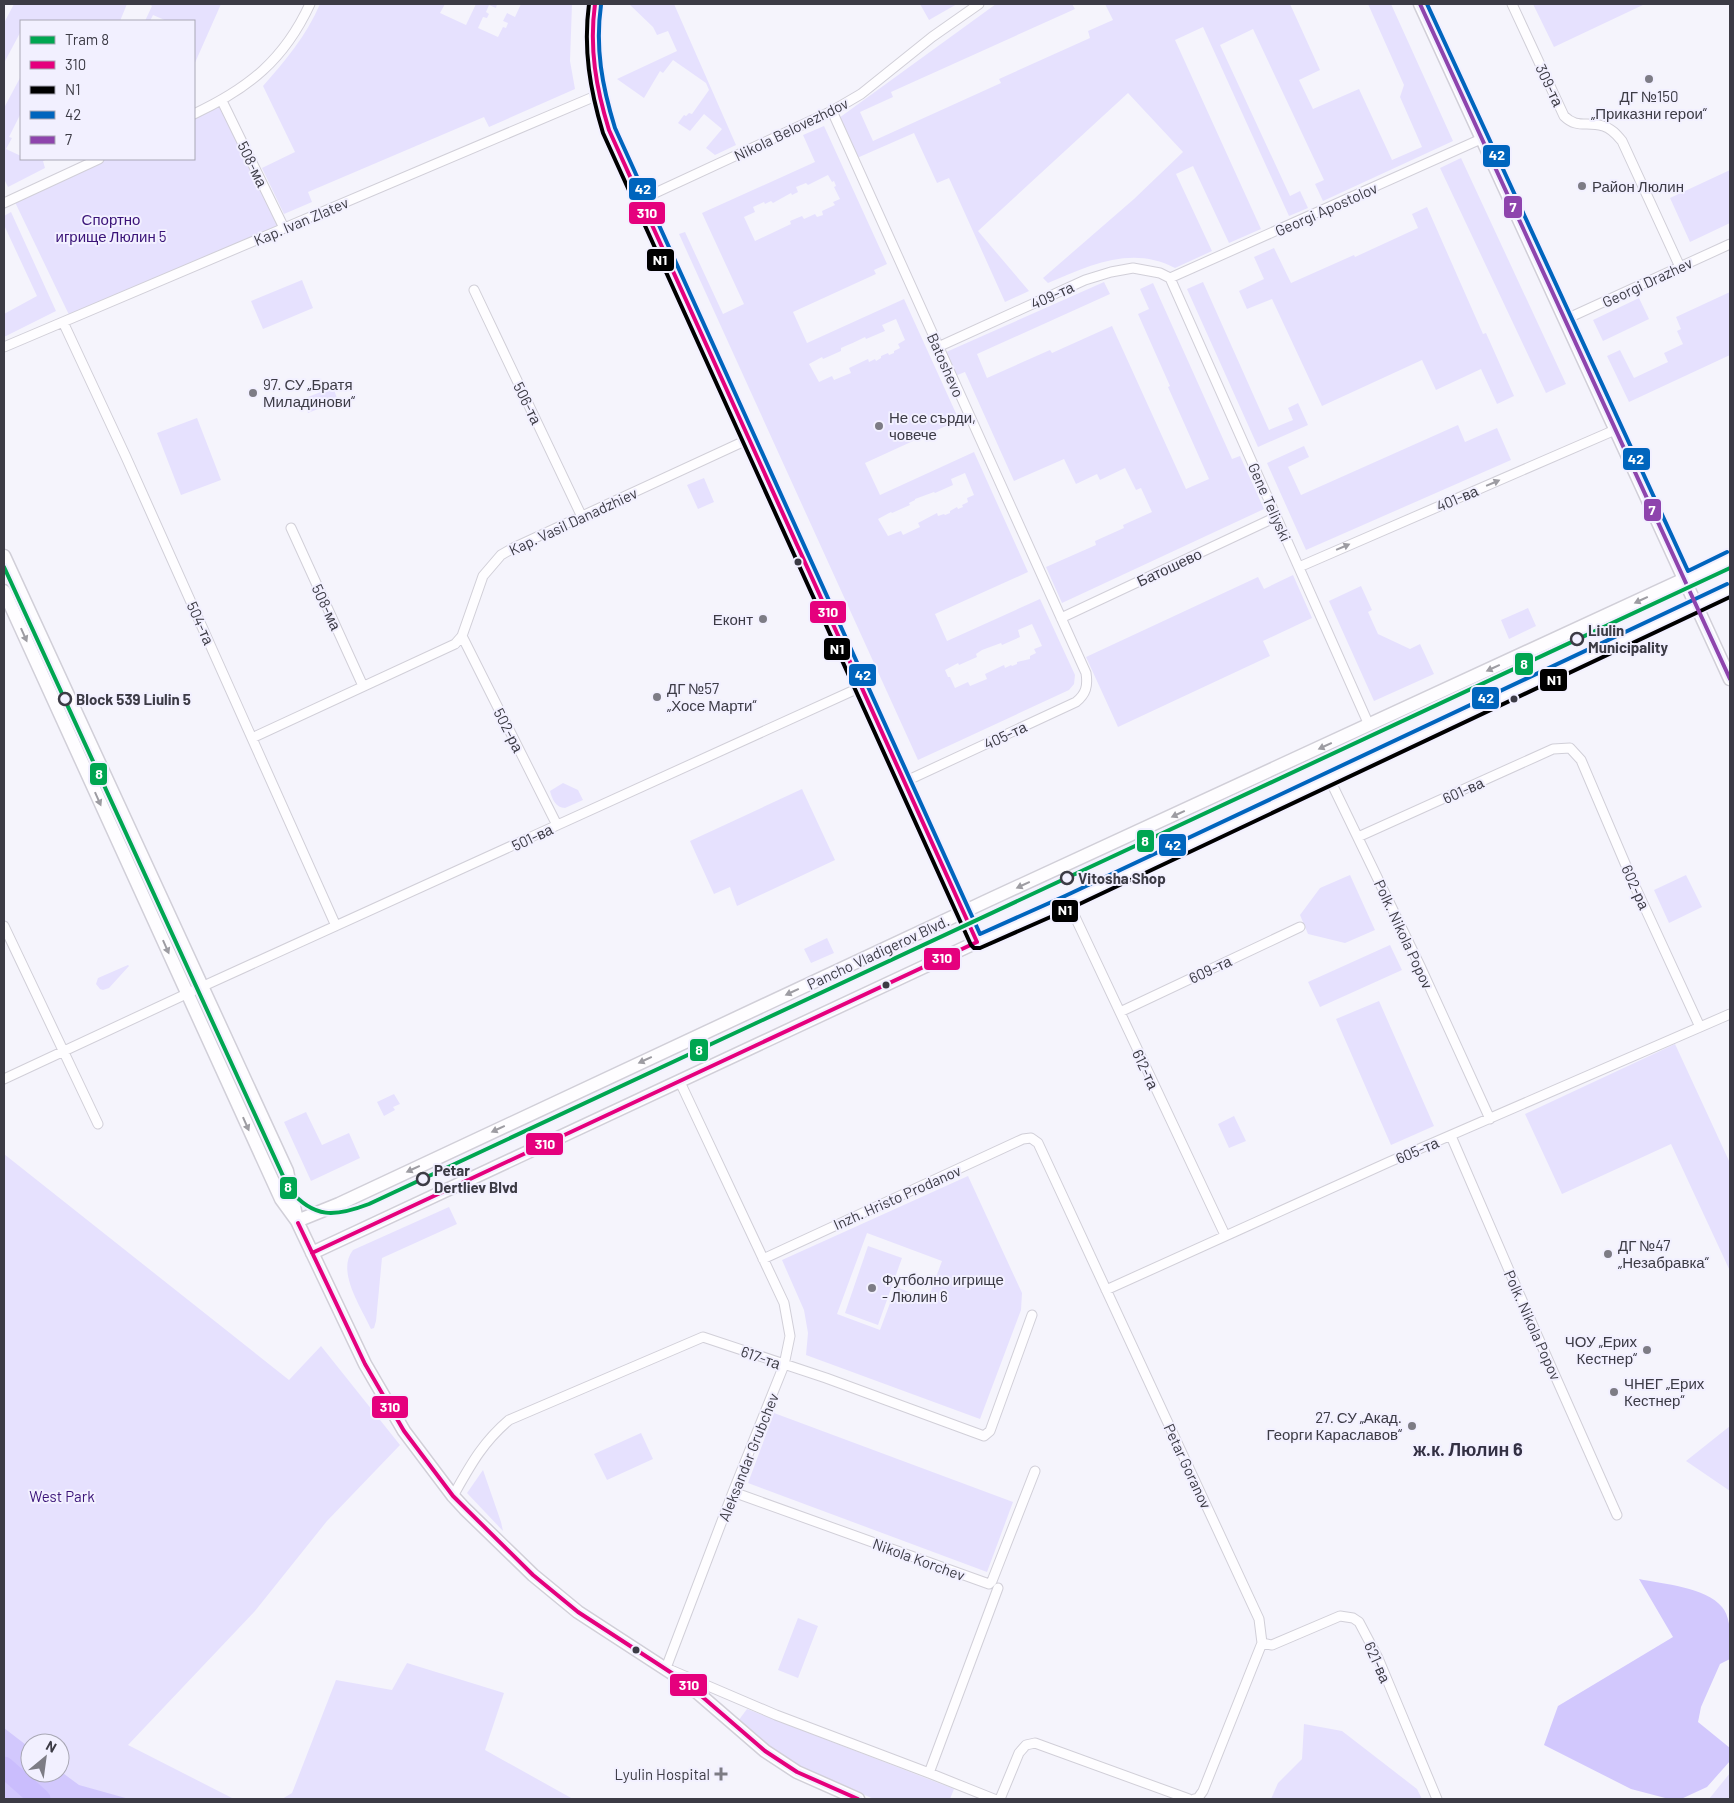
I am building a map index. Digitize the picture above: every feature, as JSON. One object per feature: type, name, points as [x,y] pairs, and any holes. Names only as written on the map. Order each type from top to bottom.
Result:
[{"type":"main road","points":[[595,4],[592,60],[598,95],[609,130],[977,942]]},
{"type":"main road","points":[[1420,4],[1730,679]]},
{"type":"main road","points":[[4,556],[287,1171],[297,1221]]},
{"type":"main road","name":"Pancho Vladigerov Blvd.","points":[[297,1221],[339,1204],[964,912],[1730,558]]},
{"type":"main road","points":[[312,1253],[977,942],[1068,902],[1730,590]]},
{"type":"main road","points":[[4,591],[281,1199],[297,1221],[365,1364],[404,1431],[454,1496],[515,1558],[578,1612],[684,1681],[765,1751],[797,1772],[858,1799]]},
{"type":"street","points":[[195,114],[222,100],[259,76],[284,47],[302,21],[310,4]]},
{"type":"street","name":"Nikola Belovezhdov","points":[[640,200],[832,111],[861,94],[932,37],[979,4]]},
{"type":"street","name":"309-та","points":[[1512,4],[1564,116],[1574,123],[1604,126],[1614,132],[1622,141],[1680,267]]},
{"type":"street","name":"Kap. Ivan Zlatev","points":[[4,347],[598,95]]},
{"type":"street","name":"508-ма","points":[[222,100],[284,228]]},
{"type":"street","name":"Batoshevo","points":[[832,111],[1086,673]]},
{"type":"street","name":"Georgi Apostolov","points":[[1170,278],[1481,139]]},
{"type":"street","points":[[4,202],[97,160]]},
{"type":"street","name":"Georgi Drazhev","points":[[1564,320],[1730,244]]},
{"type":"street","name":"409-та","points":[[938,347],[1085,280],[1111,272],[1133,268],[1160,273],[1170,278]]},
{"type":"street","name":"Gene Teliyski","points":[[1170,278],[1369,725]]},
{"type":"street","name":"506-та","points":[[474,290],[582,517]]},
{"type":"street","name":"504-та","points":[[62,322],[130,466],[336,926]]},
{"type":"street","name":"401-ва","points":[[1299,567],[1614,430]]},
{"type":"street","name":"Kap. Vasil Danadzhiev","points":[[462,636],[483,576],[501,555],[749,439]]},
{"type":"street","name":"Батошево","points":[[1061,618],[1276,516]]},
{"type":"street","name":"508-ма","points":[[291,528],[363,686]]},
{"type":"street","points":[[252,738],[455,644],[462,636]]},
{"type":"street","name":"502-ра","points":[[462,636],[557,825]]},
{"type":"street","name":"405-та","points":[[904,782],[1076,702],[1086,690],[1088,682],[1086,673]]},
{"type":"street","name":"501-ва","points":[[4,1079],[861,687]]},
{"type":"street","name":"601-ва","points":[[1358,837],[1553,749],[1570,748]]},
{"type":"street","name":"602-ра","points":[[1570,748],[1582,760],[1633,882],[1700,1027]]},
{"type":"street","name":"Polk. Nikola Popov","points":[[1329,778],[1490,1119]]},
{"type":"street","name":"612-та","points":[[1068,902],[1224,1236]]},
{"type":"street","points":[[4,926],[98,1124]]},
{"type":"street","name":"609-та","points":[[1120,1012],[1300,927]]},
{"type":"street","name":"605-та","points":[[1106,1290],[1451,1136],[1700,1027],[1730,1016]]},
{"type":"street","name":"Aleksandar Grubchev","points":[[666,1668],[784,1365],[790,1336],[784,1303],[680,1082]]},
{"type":"street","name":"Polk. Nikola Popov","points":[[1451,1136],[1617,1514]]},
{"type":"street","name":"Inzh. Hristo Prodanov","points":[[763,1259],[1023,1139],[1031,1138]]},
{"type":"street","name":"Petar Goranov","points":[[1031,1138],[1038,1142],[1259,1619],[1262,1643],[1203,1791],[1198,1798],[1194,1799]]},
{"type":"street","name":"617-та","points":[[454,1496],[478,1452],[493,1434],[509,1420],[703,1337],[826,1378],[984,1436],[990,1431],[1032,1315]]},
{"type":"street","name":"Nikola Korchev","points":[[733,1492],[989,1584],[992,1582],[1035,1471]]},
{"type":"street","points":[[929,1773],[998,1588]]},
{"type":"street","name":"621-ва","points":[[1262,1643],[1272,1645],[1340,1616],[1353,1618],[1359,1622],[1378,1658],[1437,1799]]},
{"type":"street","points":[[666,1668],[776,1715],[994,1799]]},
{"type":"street","points":[[1000,1799],[1019,1753],[1026,1746],[1036,1743],[1189,1799]]},
{"type":"green space","points":[[14,4],[127,4],[120,20],[20,20],[20,33],[4,63],[4,23]]},
{"type":"green space","points":[[149,4],[221,4],[195,63],[195,20],[165,20],[153,15],[150,20],[145,20],[152,6]]},
{"type":"green space","points":[[320,4],[445,4],[440,13],[466,25],[476,4],[497,4],[496,8],[489,5],[486,12],[489,14],[487,18],[483,17],[478,28],[498,37],[503,27],[506,28],[508,23],[503,21],[507,13],[515,17],[521,4],[572,4],[570,61],[575,89],[489,127],[484,117],[308,192],[312,202],[284,214],[262,168],[295,152],[263,86],[295,47]]},
{"type":"green space","points":[[629,4],[674,4],[736,145],[715,155],[706,148],[722,129],[704,114],[690,131],[678,123],[684,115],[692,114],[709,90],[706,83],[673,60],[663,73],[660,71],[644,98],[617,79],[677,51],[668,31],[657,35],[653,27]]},
{"type":"green space","points":[[920,4],[957,4],[929,20]]},
{"type":"green space","points":[[996,4],[1072,4],[1075,9],[891,92],[893,97],[860,112],[873,141],[1001,83],[999,79],[1090,38],[1088,31],[1113,20],[1105,4],[1290,4],[1320,70],[1299,80],[1313,109],[1359,89],[1392,160],[1422,147],[1400,97],[1404,85],[1368,4],[1391,4],[1453,141],[1323,201],[1315,184],[1324,180],[1253,29],[1220,45],[1290,196],[1300,191],[1308,208],[1289,216],[1203,27],[1175,40],[1261,229],[1229,243],[1193,166],[1176,174],[1212,251],[1175,268],[1159,261],[1127,258],[1095,264],[1048,283],[1043,278],[1134,199],[1183,152],[1128,93],[978,231],[1029,291],[1005,302],[949,178],[937,183],[914,133],[857,158],[839,118]]},
{"type":"green space","points":[[1533,4],[1645,4],[1554,47]]},
{"type":"green space","points":[[20,78],[20,115],[9,137],[12,138],[6,149],[20,156],[20,160],[46,160],[43,161],[45,168],[8,187],[4,179],[4,108]]},
{"type":"green space","name":"Спортно игрище Люлин 5","points":[[222,101],[284,228],[71,319],[13,198],[97,160],[195,160],[195,114]]},
{"type":"green space","points":[[824,126],[887,264],[874,270],[876,274],[793,312],[807,343],[904,299],[959,420],[865,463],[880,495],[974,452],[1028,572],[935,614],[947,641],[1040,599],[1075,675],[1074,684],[1069,690],[918,760],[679,234],[685,232],[723,314],[744,304],[702,213],[815,162],[803,135]],"holes":[[[828,175],[832,182],[834,181],[836,186],[834,187],[840,199],[833,202],[835,205],[822,211],[823,215],[817,217],[815,214],[804,219],[802,216],[790,221],[791,224],[755,241],[744,217],[755,212],[753,207],[764,202],[765,204],[771,201],[773,203],[791,193],[792,195],[798,192],[796,187],[806,183],[808,185]],[[896,319],[905,340],[898,344],[900,348],[894,351],[894,353],[881,356],[876,361],[875,359],[869,362],[868,359],[849,368],[851,373],[834,380],[832,376],[819,382],[809,364],[822,357],[823,359],[841,351],[841,348],[865,337],[866,339],[885,331],[882,325]],[[965,473],[974,495],[967,498],[968,502],[962,505],[963,507],[958,509],[957,507],[945,515],[938,516],[937,513],[918,523],[920,527],[903,535],[901,531],[888,536],[878,519],[910,505],[909,503],[915,499],[953,485],[951,479]],[[1032,624],[1042,646],[1034,649],[1036,653],[1030,656],[1030,659],[1017,662],[1017,664],[1005,668],[1004,665],[985,674],[987,679],[970,686],[968,682],[955,688],[945,670],[958,663],[959,665],[977,657],[976,654],[982,650],[1001,643],[1002,645],[1020,637],[1018,630]]]},
{"type":"green space","points":[[1461,158],[1566,384],[1546,393],[1440,168]]},
{"type":"green space","points":[[1730,170],[1730,223],[1690,242],[1670,198]]},
{"type":"green space","points":[[1427,207],[1483,334],[1486,333],[1514,396],[1497,404],[1481,369],[1436,390],[1422,360],[1322,406],[1272,299],[1247,309],[1239,291],[1264,279],[1254,257],[1274,248],[1291,283],[1354,255],[1355,257],[1418,228],[1412,214]]},
{"type":"green space","points":[[11,212],[56,311],[4,337],[4,314],[37,296],[4,225],[4,216]]},
{"type":"green space","points":[[302,280],[313,308],[263,329],[251,301]]},
{"type":"green space","points":[[1104,282],[1110,294],[977,354],[987,378],[1050,350],[1052,353],[1112,326],[1186,489],[1209,479],[1138,314],[1149,309],[1140,289],[1153,283],[1232,459],[1240,456],[1264,509],[1062,603],[1046,567],[1096,545],[1095,541],[1124,528],[1123,525],[1152,512],[1141,488],[1136,490],[1125,468],[1100,480],[1097,474],[1076,484],[1064,459],[1014,481],[965,372],[955,376],[944,353]]},
{"type":"green space","points":[[1203,282],[1269,430],[1293,420],[1288,408],[1298,403],[1308,425],[1258,447],[1187,289]]},
{"type":"green space","points":[[1730,292],[1730,355],[1629,402],[1607,356],[1620,350],[1634,378],[1668,362],[1664,353],[1683,344],[1677,331],[1681,329],[1676,317]]},
{"type":"green space","points":[[1639,298],[1649,319],[1603,341],[1593,320]]},
{"type":"green space","points":[[333,387],[338,401],[308,413],[303,399]]},
{"type":"green space","points":[[197,418],[221,480],[181,495],[157,433]]},
{"type":"green space","points":[[1458,425],[1465,442],[1497,428],[1511,460],[1306,550],[1267,463],[1304,446],[1309,457],[1288,467],[1301,495]]},
{"type":"green space","points":[[704,478],[714,502],[698,509],[687,485]]},
{"type":"green space","points":[[1293,575],[1312,618],[1263,641],[1270,656],[1118,727],[1086,657],[1258,577],[1264,589]]},
{"type":"green space","points":[[1361,586],[1372,610],[1368,612],[1378,634],[1410,649],[1420,644],[1434,674],[1374,701],[1329,601]]},
{"type":"green space","points":[[1528,608],[1536,626],[1509,639],[1501,620]]},
{"type":"green space","points":[[563,783],[578,790],[583,800],[565,808],[557,805],[550,791]]},
{"type":"green space","points":[[802,789],[835,860],[737,906],[730,887],[714,894],[690,841]]},
{"type":"green space","points":[[1350,875],[1375,930],[1345,943],[1308,934],[1300,915],[1320,888]]},
{"type":"green space","points":[[1686,875],[1702,907],[1669,923],[1654,890]]},
{"type":"green space","points":[[827,938],[834,953],[811,963],[804,949]]},
{"type":"green space","points":[[1390,945],[1402,970],[1320,1007],[1308,982]]},
{"type":"green space","points":[[128,965],[109,988],[103,990],[96,984],[98,978]]},
{"type":"green space","points":[[1379,1001],[1434,1126],[1391,1145],[1336,1019]]},
{"type":"green space","points":[[1675,1044],[1730,1163],[1730,1271],[1671,1144],[1562,1194],[1525,1114]]},
{"type":"green space","points":[[394,1094],[400,1104],[393,1107],[395,1110],[384,1116],[377,1102]]},
{"type":"green space","points":[[306,1112],[322,1145],[349,1133],[360,1158],[311,1181],[284,1122]]},
{"type":"green space","points":[[1234,1116],[1246,1141],[1229,1148],[1218,1124]]},
{"type":"green space","name":"West Park","points":[[4,1154],[289,1380],[321,1346],[400,1445],[327,1521],[255,1611],[128,1745],[234,1799],[4,1799]]},
{"type":"green space","points":[[968,1176],[1022,1293],[1021,1310],[980,1419],[806,1355],[808,1333],[804,1310],[782,1260]],"holes":[[[867,1233],[942,1261],[928,1299],[896,1287],[880,1330],[837,1314]]]},
{"type":"green space","points":[[449,1207],[457,1224],[382,1258],[376,1321],[374,1328],[371,1329],[356,1300],[349,1278],[348,1259],[353,1250]]},
{"type":"green space","name":"Футболно игрище - Люлин 6","points":[[868,1246],[902,1258],[878,1325],[845,1313]]},
{"type":"green space","points":[[774,1413],[1013,1502],[987,1572],[748,1483]]},
{"type":"green space","points":[[1730,1426],[1730,1491],[1686,1461]]},
{"type":"green space","points":[[641,1433],[653,1459],[607,1480],[594,1454]]},
{"type":"green space","points":[[483,1470],[501,1522],[503,1531],[467,1493]]},
{"type":"green space","points":[[798,1618],[818,1626],[798,1678],[778,1670]]},
{"type":"green space","points":[[407,1663],[504,1693],[485,1750],[573,1799],[282,1799],[292,1793],[336,1680],[392,1690]]},
{"type":"green space","points":[[747,1709],[954,1789],[950,1799],[874,1799],[800,1768],[768,1747],[738,1721]]},
{"type":"green space","points":[[1304,1724],[1342,1731],[1417,1789],[1422,1799],[1271,1799],[1278,1783],[1302,1759]]},
{"type":"green space","points":[[1730,1773],[1730,1799],[1709,1799]]},
{"type":"shaded area","points":[[1639,1579],[1684,1587],[1706,1595],[1722,1607],[1728,1618],[1731,1639],[1730,1659],[1720,1664],[1701,1707],[1698,1722],[1730,1748],[1730,1761],[1707,1787],[1681,1799],[1669,1799],[1631,1789],[1544,1745],[1558,1706],[1673,1637]]},
{"type":"shaded area","points":[[4,1728],[20,1740],[20,1783],[70,1783],[70,1778],[79,1785],[129,1799],[4,1799]]},
{"type":"waterway","points":[[4,1767],[40,1799]]},
{"type":"tram line","name":"8","points":[[4,567],[289,1189],[307,1206],[326,1213],[346,1211],[369,1204],[1730,568]]},
{"type":"transit line","name":"N1","points":[[589,4],[587,53],[594,101],[603,133],[974,948],[980,948],[1071,908],[1730,597]]},
{"type":"transit line","name":"310","points":[[312,1253],[977,942],[609,130],[600,99],[593,52],[595,4]]},
{"type":"transit line","name":"7","points":[[1420,4],[1730,679]]},
{"type":"transit line","name":"42","points":[[1427,4],[1688,571],[1727,552]]},
{"type":"transit line","name":"42","points":[[601,5],[599,52],[606,97],[615,128],[980,934],[1065,896],[1727,584]]},
{"type":"transit line","name":"310","points":[[298,1223],[365,1364],[404,1431],[453,1496],[533,1575],[578,1612],[684,1681],[765,1751],[797,1772],[858,1799]]},
{"type":"place","name":"ДГ №150 „Приказни герои“","points":[[1649,79]]},
{"type":"place","name":"Район Люлин","points":[[1582,186]]},
{"type":"place","name":"97. СУ „Братя Миладинови“","points":[[253,393]]},
{"type":"place","name":"Не се сърди, човече","points":[[879,426]]},
{"type":"place","name":"Еконт","points":[[763,619]]},
{"type":"place","name":"Liulin Municipality","points":[[1577,639]]},
{"type":"place","name":"ДГ №57 „Хосе Марти“","points":[[657,697]]},
{"type":"place","name":"Block 539 Liulin 5","points":[[65,699]]},
{"type":"place","name":"Vitosha Shop","points":[[1067,878]]},
{"type":"place","name":"Petar Dertliev Blvd","points":[[423,1179]]},
{"type":"place","name":"ДГ №47 „Незабравка“","points":[[1608,1254]]},
{"type":"place","name":"Футболно игрище - Люлин 6","points":[[872,1288]]},
{"type":"place","name":"ЧОУ „Ерих Кестнер“","points":[[1647,1350]]},
{"type":"place","name":"ЧНЕГ „Ерих Кестнер“","points":[[1614,1392]]},
{"type":"place","name":"27. СУ „Акад. Георги Караславов“","points":[[1412,1426]]},
{"type":"place","name":"Lyulin Hospital","points":[[721,1774]]},
{"type":"district","name":"ж.к. Люлин 6","points":[[1468,1449]]}]
